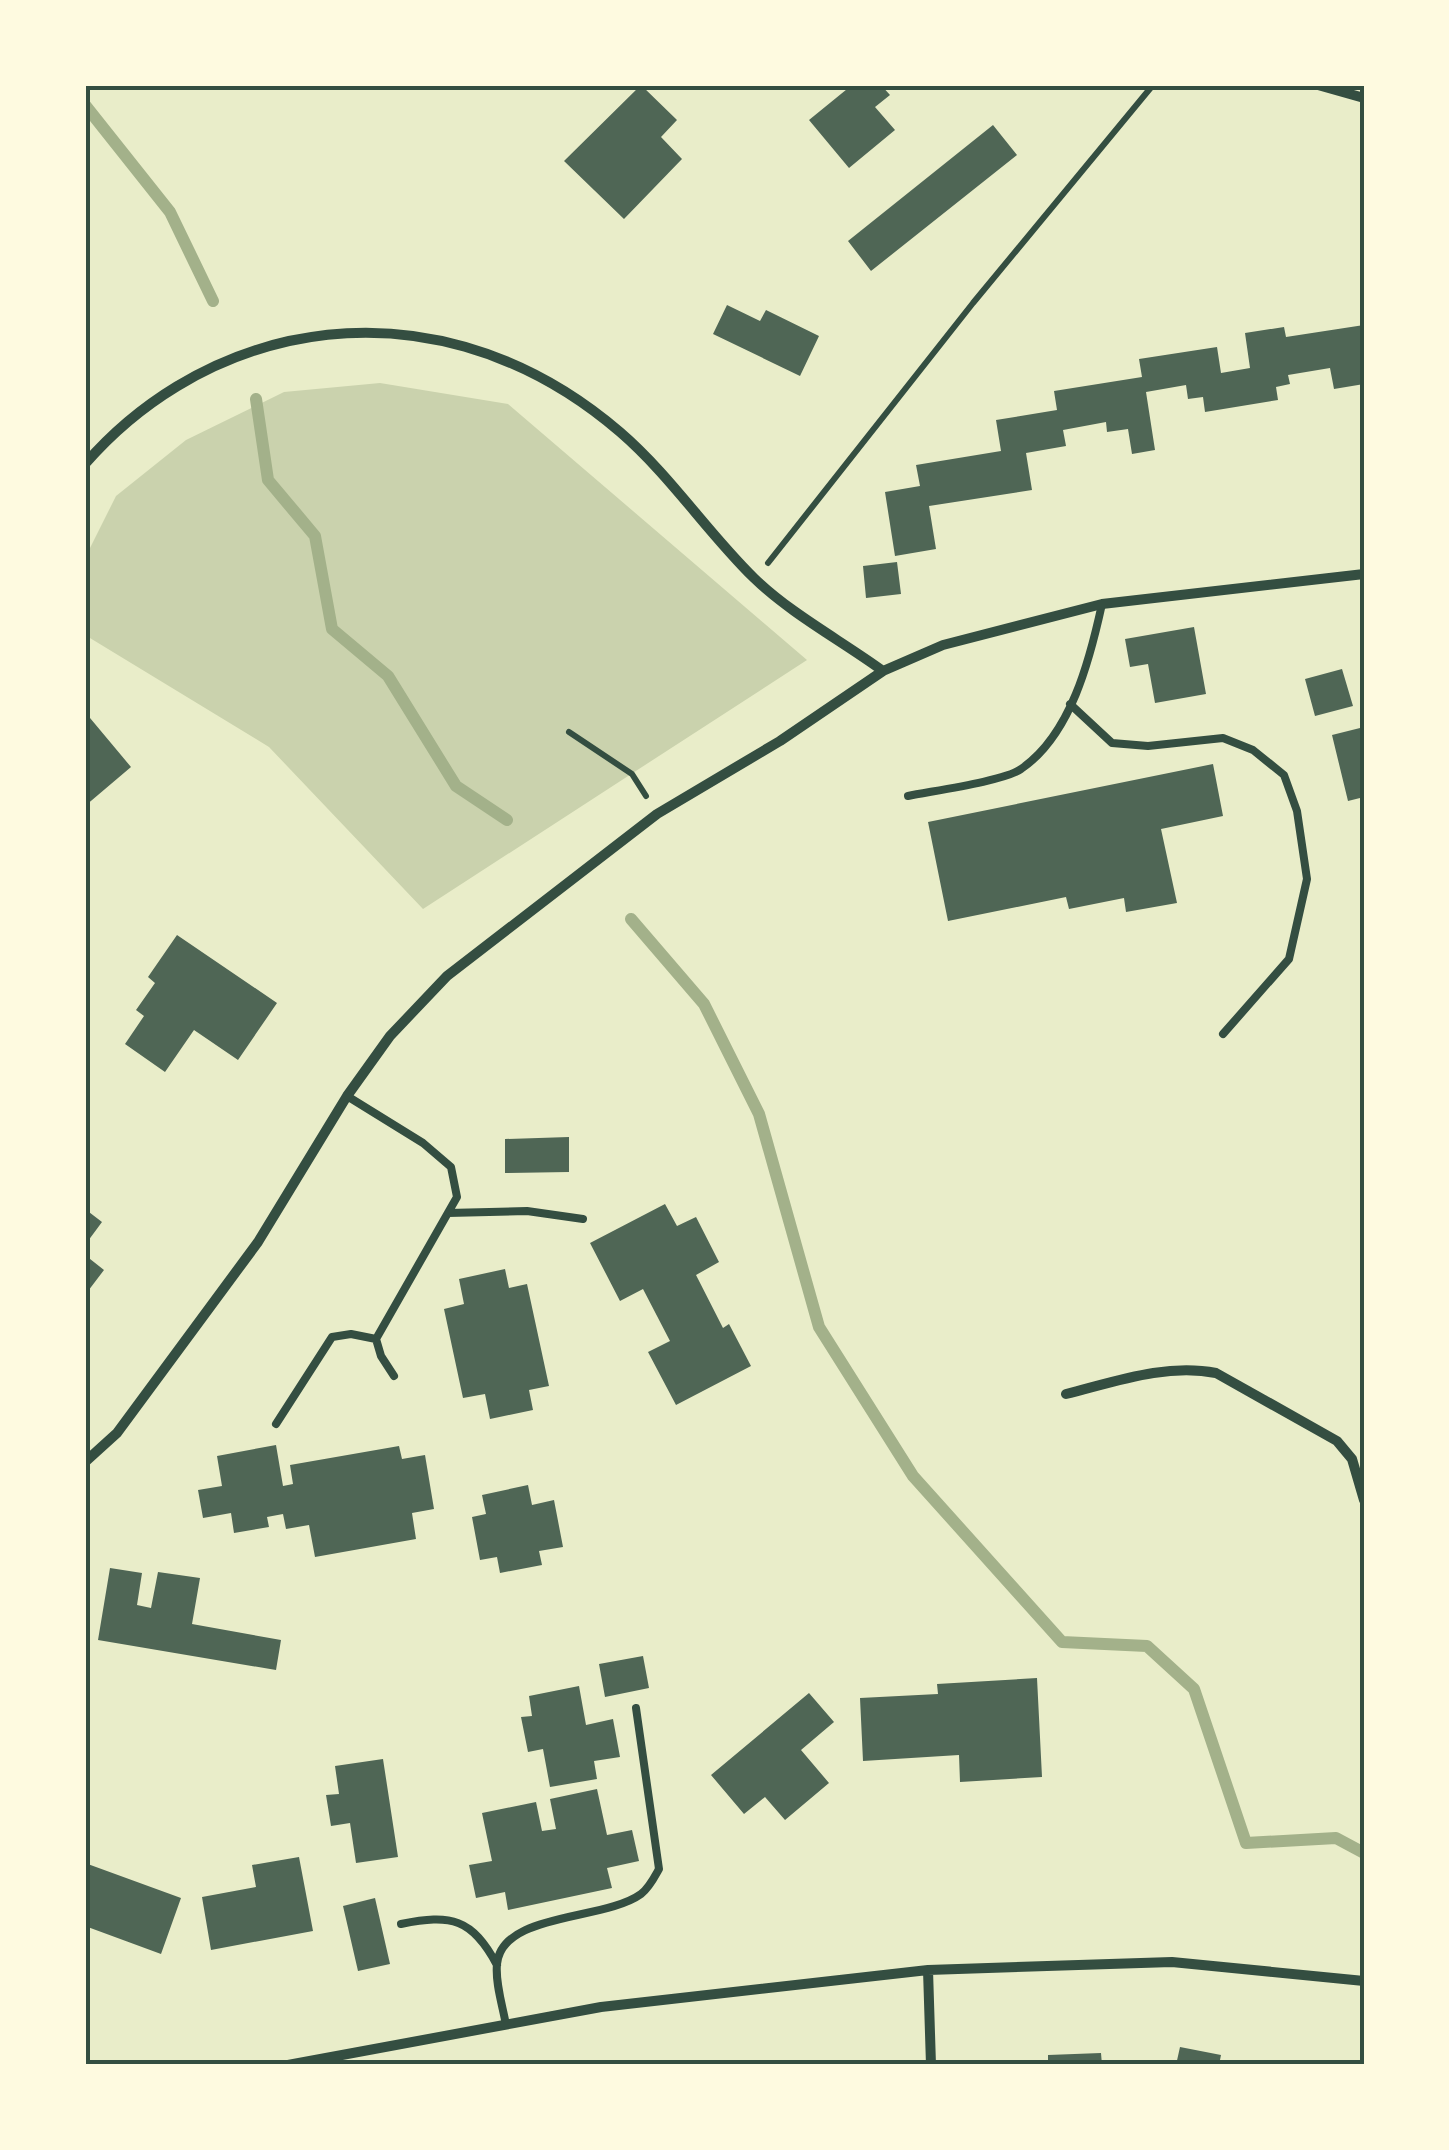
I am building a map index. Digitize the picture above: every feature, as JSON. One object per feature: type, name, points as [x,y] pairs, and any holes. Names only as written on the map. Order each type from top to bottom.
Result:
[{"type":"street","points":[[1318,85],[1364,98]]},
{"type":"street","points":[[85,464],[119,425],[182,382],[259,348],[317,335],[379,330],[444,341],[498,357],[566,391],[622,433],[755,580],[883,671]]},
{"type":"street","points":[[85,1462],[117,1434],[258,1242],[347,1096],[390,1036],[447,976],[657,814],[780,741],[883,671],[943,645],[1102,604],[1364,574]]},
{"type":"street","points":[[1066,1394],[1141,1376],[1195,1369],[1216,1373],[1337,1441],[1352,1459],[1364,1500]]},
{"type":"street","points":[[288,2065],[601,2007],[928,1970],[1172,1962],[1364,1981]]},
{"type":"street","points":[[928,1970],[931,2065]]},
{"type":"lane","points":[[908,796],[1020,771],[1048,741],[1070,704],[1090,656],[1102,604]]},
{"type":"lane","points":[[1070,704],[1112,743],[1148,746],[1224,738],[1252,750],[1284,775],[1297,811],[1307,880],[1289,959],[1223,1034]]},
{"type":"lane","points":[[347,1096],[423,1144],[451,1167],[456,1197],[376,1339],[380,1356],[394,1376]]},
{"type":"lane","points":[[448,1213],[527,1211],[584,1219]]},
{"type":"lane","points":[[276,1424],[332,1337],[351,1334],[376,1339]]},
{"type":"lane","points":[[497,1965],[504,1942],[521,1930],[618,1908],[645,1892],[659,1869],[636,1708]]},
{"type":"lane","points":[[401,1924],[437,1917],[465,1924],[484,1940],[497,1965],[506,2026]]},
{"type":"path","points":[[755,580],[973,304],[1153,85]]},
{"type":"path","points":[[569,732],[632,774],[657,814]]},
{"type":"green space","points":[[380,383],[508,404],[807,660],[423,909],[269,747],[85,635],[85,558],[116,496],[186,440],[284,392]]},
{"type":"building","points":[[641,85],[677,120],[661,137],[682,159],[624,219],[564,161]]},
{"type":"building","points":[[852,85],[881,85],[890,95],[875,107],[895,130],[849,168],[809,120]]},
{"type":"building","points":[[993,125],[1017,155],[871,271],[848,241]]},
{"type":"building","points":[[727,305],[760,321],[766,310],[819,336],[800,376],[713,334]]},
{"type":"building","points":[[1364,325],[1364,384],[1334,389],[1330,368],[1288,375],[1290,384],[1276,387],[1278,400],[1205,412],[1203,397],[1188,399],[1186,385],[1146,392],[1155,450],[1132,454],[1128,429],[1107,432],[1106,422],[1063,430],[1066,446],[1026,453],[1032,490],[929,506],[936,549],[895,556],[885,492],[920,486],[916,465],[1001,451],[996,420],[1057,410],[1054,391],[1142,377],[1139,359],[1217,347],[1221,373],[1250,368],[1245,333],[1284,327],[1286,337]]},
{"type":"building","points":[[897,562],[901,594],[866,598],[863,566]]},
{"type":"building","points":[[1194,627],[1206,694],[1155,703],[1148,664],[1130,667],[1125,639]]},
{"type":"building","points":[[1342,669],[1353,706],[1315,716],[1305,679]]},
{"type":"building","points":[[85,712],[131,767],[85,806]]},
{"type":"building","points":[[1364,727],[1364,797],[1348,801],[1332,735]]},
{"type":"building","points":[[1213,764],[1223,816],[1161,829],[1177,903],[1126,912],[1124,898],[1069,909],[1066,897],[948,921],[928,822]]},
{"type":"building","points":[[177,935],[277,1003],[238,1060],[194,1030],[165,1072],[125,1044],[144,1016],[136,1010],[155,983],[148,977]]},
{"type":"building","points":[[569,1137],[569,1172],[505,1173],[505,1139]]},
{"type":"building","points":[[665,1204],[677,1226],[696,1217],[719,1262],[696,1275],[723,1328],[729,1324],[751,1366],[676,1405],[648,1352],[670,1341],[643,1289],[620,1301],[590,1243]]},
{"type":"building","points":[[85,1209],[102,1222],[85,1245]]},
{"type":"building","points":[[85,1255],[104,1270],[85,1295]]},
{"type":"building","points":[[505,1269],[509,1288],[527,1284],[549,1386],[529,1390],[533,1410],[490,1419],[485,1394],[463,1398],[444,1309],[464,1304],[459,1279]]},
{"type":"building","points":[[276,1445],[283,1486],[293,1484],[290,1465],[399,1446],[402,1459],[425,1455],[434,1509],[412,1513],[416,1539],[315,1557],[309,1525],[286,1529],[283,1514],[267,1517],[269,1527],[234,1533],[231,1513],[203,1518],[198,1490],[222,1486],[217,1456]]},
{"type":"building","points":[[528,1485],[532,1505],[554,1500],[563,1547],[539,1551],[542,1565],[500,1573],[497,1557],[480,1560],[472,1517],[486,1514],[482,1495]]},
{"type":"building","points":[[110,1568],[142,1573],[137,1605],[151,1608],[158,1572],[200,1578],[192,1624],[281,1640],[276,1670],[98,1640]]},
{"type":"building","points":[[643,1656],[649,1688],[605,1697],[599,1664]]},
{"type":"building","points":[[1037,1678],[1042,1777],[960,1782],[959,1755],[863,1761],[860,1698],[938,1694],[937,1684]]},
{"type":"building","points":[[579,1686],[586,1725],[613,1719],[620,1757],[594,1761],[597,1779],[550,1787],[543,1749],[528,1752],[521,1717],[532,1716],[529,1696]]},
{"type":"building","points":[[809,1693],[834,1722],[801,1750],[829,1783],[785,1820],[765,1797],[744,1814],[711,1775]]},
{"type":"building","points":[[383,1759],[398,1857],[356,1863],[350,1823],[331,1826],[326,1795],[339,1794],[335,1766]]},
{"type":"building","points":[[597,1789],[607,1835],[632,1830],[639,1861],[607,1868],[612,1888],[508,1910],[505,1892],[476,1898],[469,1865],[492,1861],[482,1813],[536,1802],[542,1831],[556,1829],[550,1799]]},
{"type":"building","points":[[299,1857],[313,1931],[211,1950],[202,1897],[256,1887],[252,1865]]},
{"type":"building","points":[[85,1863],[181,1898],[161,1954],[85,1926]]},
{"type":"building","points":[[375,1898],[390,1964],[358,1971],[343,1906]]},
{"type":"building","points":[[1180,2047],[1221,2055],[1219,2065],[1176,2065]]},
{"type":"building","points":[[1101,2053],[1102,2065],[1048,2065],[1048,2055]]},
{"type":"waterway","points":[[85,105],[170,212],[213,301]]},
{"type":"waterway","points":[[256,399],[268,480],[315,536],[332,629],[388,676],[456,786],[507,820]]},
{"type":"waterway","points":[[631,919],[704,1004],[759,1114],[819,1327],[913,1476],[1062,1642],[1147,1646],[1194,1689],[1246,1843],[1336,1838],[1364,1853]]}]
